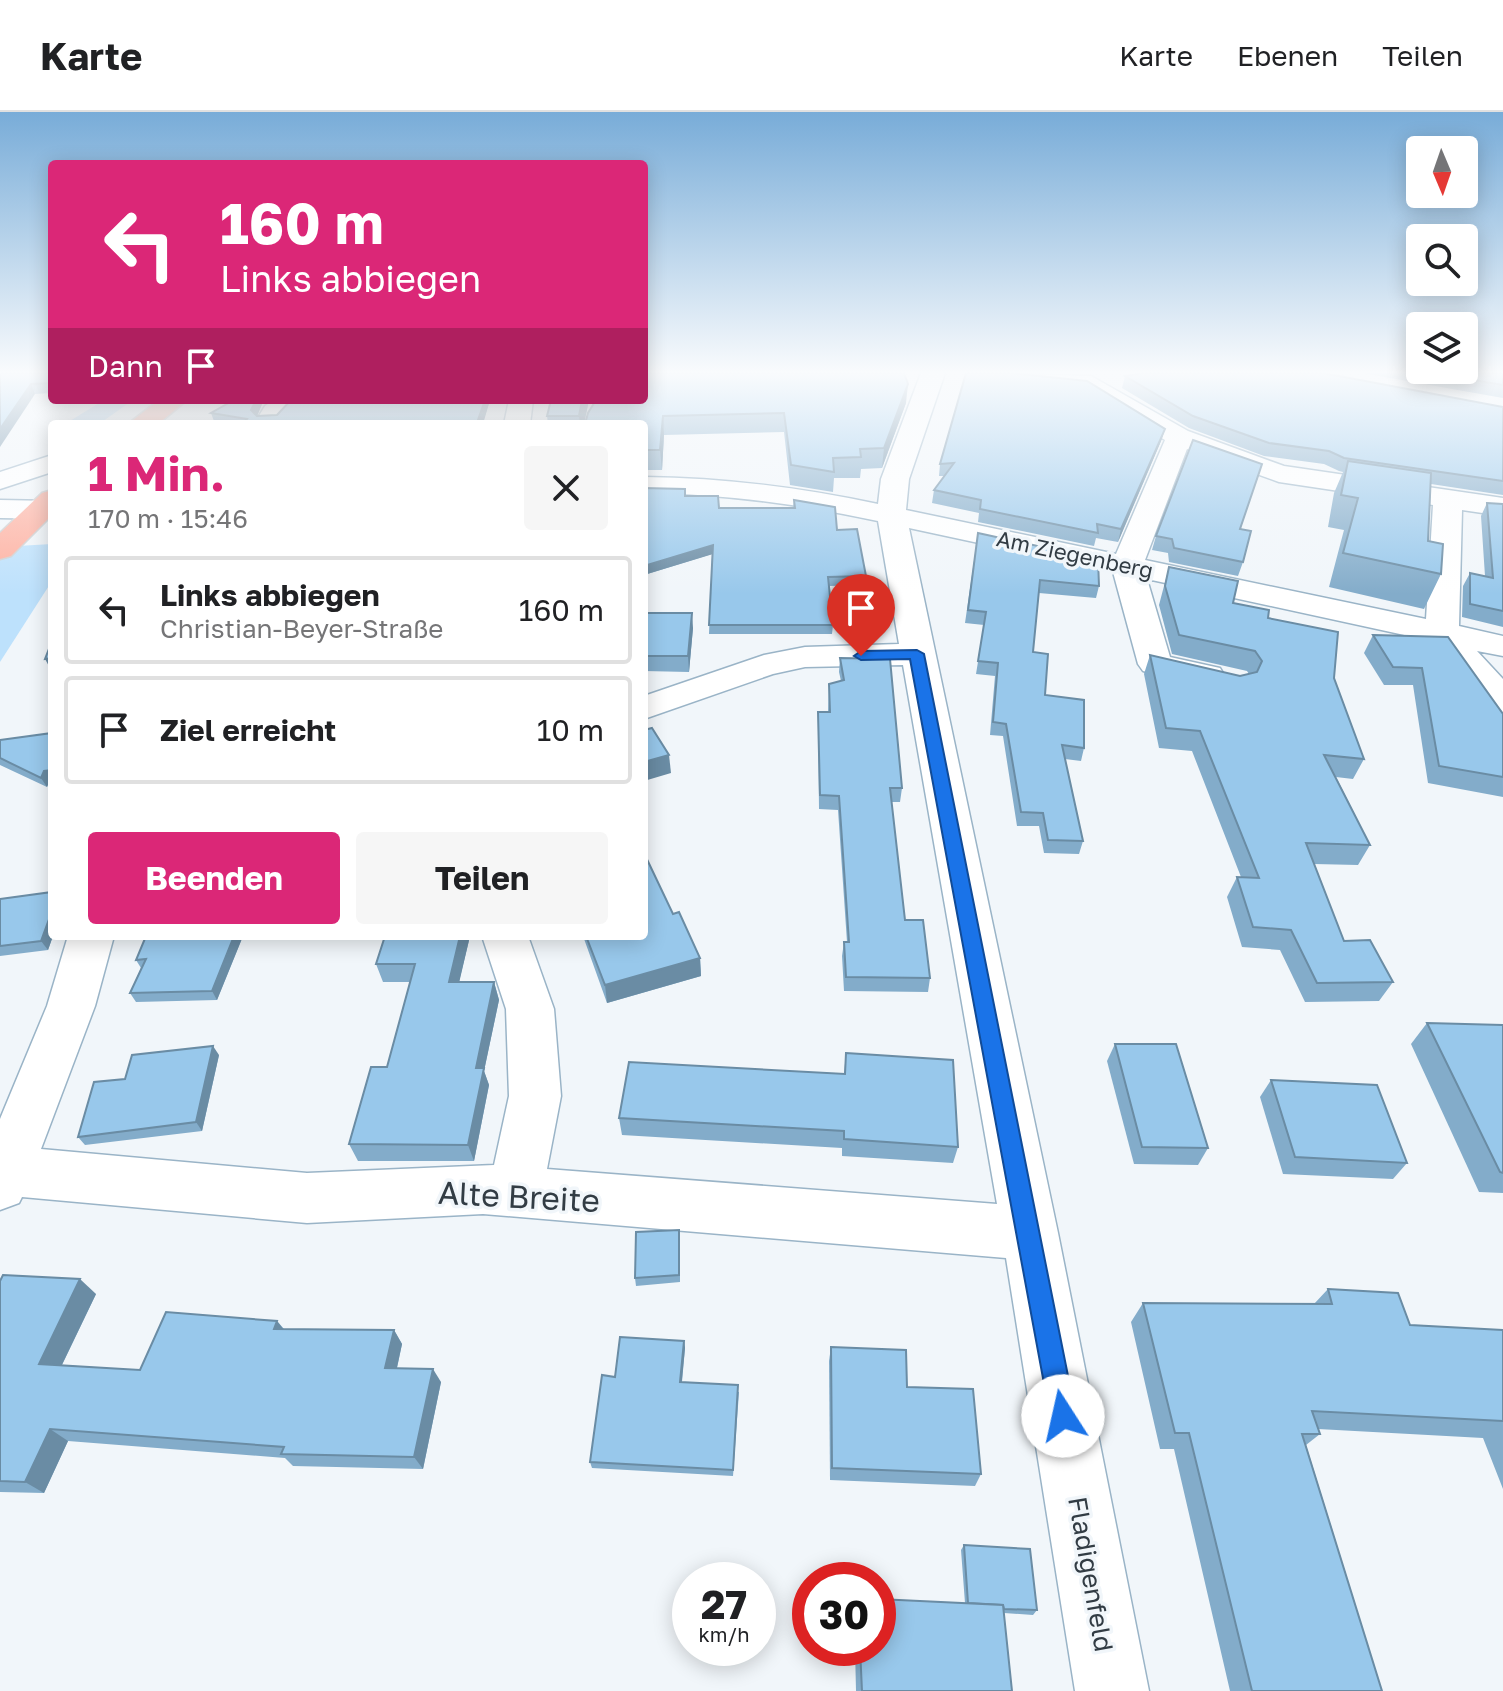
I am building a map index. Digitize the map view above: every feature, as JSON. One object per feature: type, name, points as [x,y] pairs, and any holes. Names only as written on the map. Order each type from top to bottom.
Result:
[{"type":"main road","points":[[0,550],[48,505]]},
{"type":"street","name":"Fladigenfeld","points":[[907,447],[895,479],[891,514],[1030,1233],[1112,1691]]},
{"type":"street","points":[[1175,447],[1127,565],[1155,664],[1233,682]]},
{"type":"street","points":[[1205,447],[1279,474],[1503,507]]},
{"type":"street","points":[[0,481],[48,464]]},
{"type":"street","name":"Am Ziegenberg","points":[[648,485],[723,486],[796,495],[1503,646]]},
{"type":"street","points":[[0,493],[48,504]]},
{"type":"street","points":[[1448,500],[1442,632],[1503,701]]},
{"type":"street","points":[[0,509],[48,504]]},
{"type":"street","points":[[648,707],[764,665],[805,657],[917,654]]},
{"type":"street","points":[[4,1178],[71,1006],[90,940]]},
{"type":"street","points":[[506,940],[530,1009],[535,1096],[515,1193]]},
{"type":"street","name":"Alte Breite","points":[[4,1178],[307,1198],[483,1189],[1030,1233]]},
{"type":"shaded area","points":[[48,544],[48,587],[0,662],[0,547]]},
{"type":"building","points":[[648,447],[660,447],[660,450],[648,450]]},
{"type":"building","points":[[789,447],[884,447],[860,449],[861,457],[833,458],[834,472],[791,465]]},
{"type":"building","points":[[945,447],[1157,447],[1121,529],[1097,524],[1098,533],[980,509],[981,500],[934,490],[954,463],[940,464]]},
{"type":"building","points":[[1190,447],[1212,447],[1262,464],[1240,529],[1251,531],[1243,562],[1174,548],[1172,539],[1156,536]]},
{"type":"building","points":[[1297,447],[1503,447],[1503,481],[1344,458],[1329,451]]},
{"type":"building","points":[[1348,461],[1431,473],[1428,541],[1443,544],[1441,574],[1343,553],[1358,498],[1341,495]]},
{"type":"building","points":[[648,488],[685,489],[685,496],[718,496],[719,508],[795,508],[794,500],[835,507],[837,530],[857,529],[866,576],[828,577],[833,625],[709,625],[713,545],[648,565]]},
{"type":"building","points":[[1487,503],[1503,504],[1503,611],[1470,604],[1470,573],[1493,578]]},
{"type":"building","points":[[978,533],[1098,559],[1099,586],[1040,580],[1033,652],[1048,654],[1045,695],[1084,700],[1084,748],[1062,745],[1083,841],[1048,840],[1043,813],[1021,812],[1006,724],[993,722],[998,663],[978,661],[986,612],[968,610]]},
{"type":"building","points":[[1169,567],[1238,581],[1233,603],[1269,610],[1268,618],[1338,632],[1334,678],[1364,759],[1324,755],[1370,845],[1306,843],[1344,941],[1370,940],[1393,982],[1317,983],[1291,930],[1253,927],[1237,877],[1259,878],[1200,731],[1166,728],[1150,655],[1240,676],[1257,672],[1262,661],[1255,651],[1179,635],[1165,586]]},
{"type":"building","points":[[648,613],[692,613],[688,656],[648,656]]},
{"type":"building","points":[[1373,635],[1448,637],[1503,714],[1503,777],[1439,766],[1422,668],[1393,667]]},
{"type":"building","points":[[840,658],[890,659],[902,788],[890,788],[905,920],[923,920],[930,978],[846,977],[844,942],[849,942],[839,796],[820,795],[818,712],[830,712],[829,684],[844,680]]},
{"type":"building","points":[[652,728],[669,755],[648,761],[648,729]]},
{"type":"building","points":[[48,734],[48,770],[44,771],[41,778],[0,758],[0,740]]},
{"type":"building","points":[[648,861],[673,914],[679,912],[700,958],[605,985],[588,940],[648,940]]},
{"type":"building","points":[[48,893],[48,922],[41,941],[0,946],[0,899]]},
{"type":"building","points":[[144,940],[232,940],[212,991],[130,993],[146,959],[136,960]]},
{"type":"building","points":[[384,940],[459,940],[449,982],[494,982],[476,1068],[484,1068],[468,1145],[349,1144],[371,1067],[387,1067],[415,964],[376,964]]},
{"type":"building","points":[[1427,1023],[1503,1025],[1503,1173],[1500,1172]]},
{"type":"building","points":[[1115,1044],[1176,1044],[1208,1148],[1142,1147]]},
{"type":"building","points":[[213,1046],[196,1122],[78,1137],[94,1082],[125,1079],[132,1055]]},
{"type":"building","points":[[846,1053],[953,1060],[958,1147],[844,1139],[844,1131],[619,1118],[629,1062],[845,1074]]},
{"type":"building","points":[[1271,1080],[1377,1085],[1407,1163],[1295,1157]]},
{"type":"building","points":[[679,1230],[679,1275],[635,1278],[636,1232]]},
{"type":"building","points":[[3,1275],[80,1279],[39,1364],[140,1370],[166,1312],[277,1321],[274,1329],[394,1330],[385,1368],[433,1369],[414,1457],[281,1454],[284,1447],[50,1429],[25,1482],[0,1481],[0,1281]]},
{"type":"building","points":[[1328,1289],[1398,1293],[1410,1325],[1503,1330],[1503,1421],[1312,1411],[1320,1434],[1302,1434],[1382,1691],[1252,1691],[1189,1433],[1175,1433],[1143,1303],[1332,1304]]},
{"type":"building","points":[[620,1337],[684,1341],[680,1382],[738,1385],[733,1470],[590,1462],[602,1375],[615,1377]]},
{"type":"building","points":[[831,1347],[906,1350],[907,1387],[973,1389],[981,1474],[832,1468]]},
{"type":"building","points":[[964,1545],[1030,1549],[1037,1610],[968,1603]]},
{"type":"building","points":[[896,1600],[1003,1605],[1012,1691],[862,1691],[861,1666],[896,1666]]},
{"type":"route","points":[[861,656],[917,654],[1063,1416]]}]
